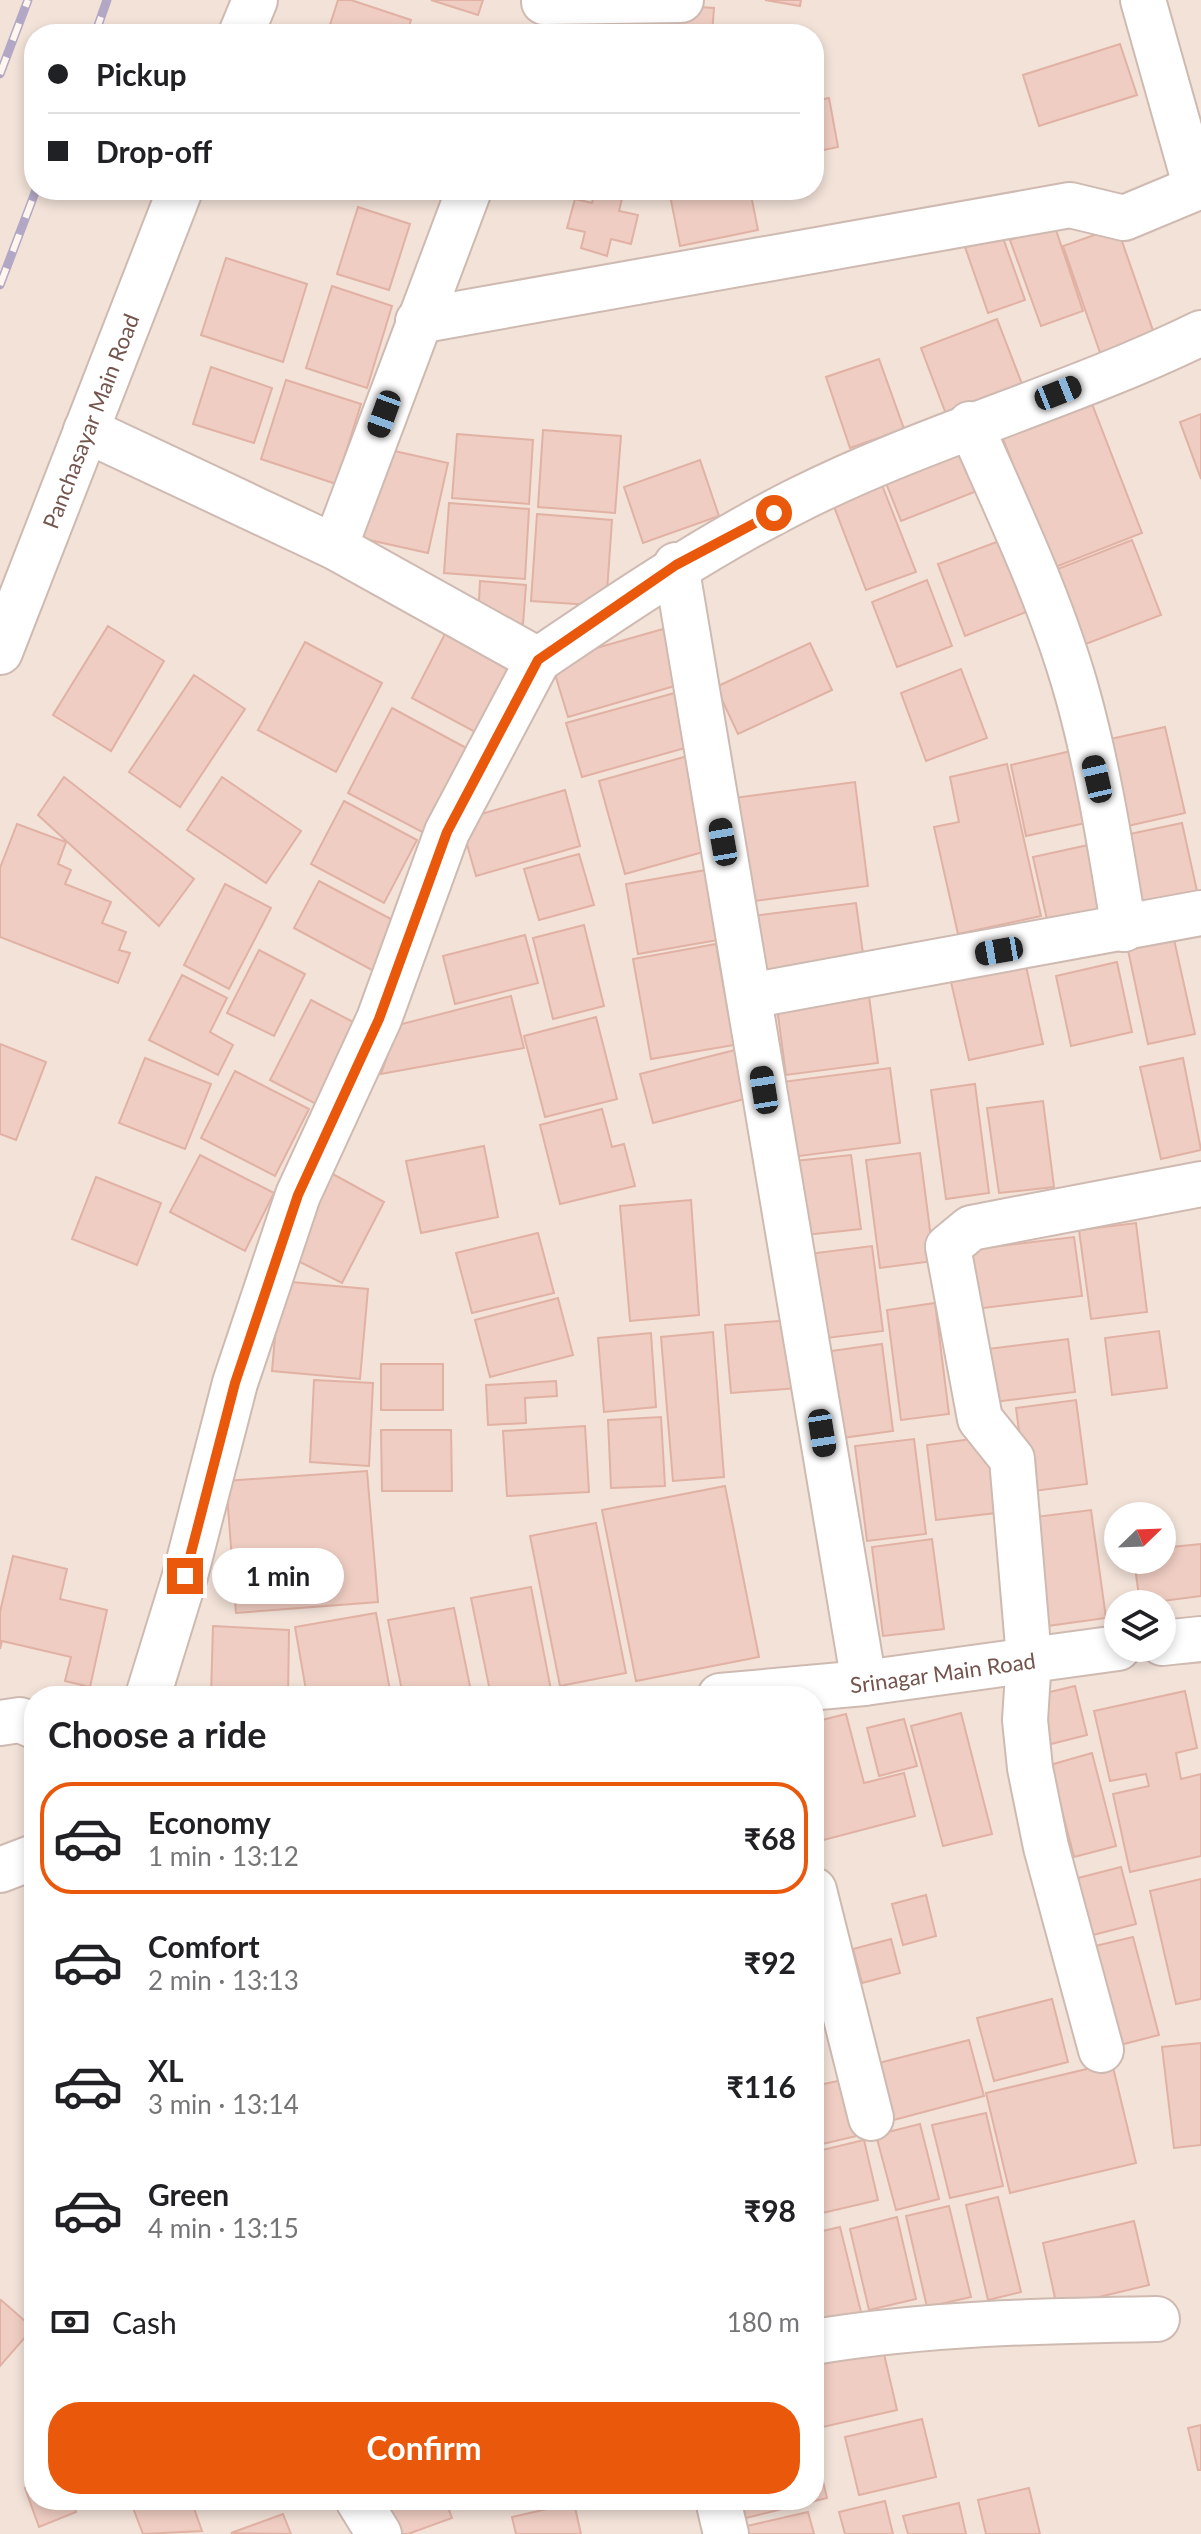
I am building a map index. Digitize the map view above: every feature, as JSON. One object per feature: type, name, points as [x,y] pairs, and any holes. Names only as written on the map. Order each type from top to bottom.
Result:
[{"type":"street","points":[[245,24],[255,0]]},
{"type":"street","points":[[540,12],[681,0]]},
{"type":"street","points":[[418,321],[1070,205],[1124,218],[1198,187],[1143,0]]},
{"type":"street","name":"Panchasayar Main Road","points":[[0,652],[176,200]]},
{"type":"street","points":[[335,547],[465,200]]},
{"type":"street","points":[[151,1686],[185,1576],[235,1383],[298,1195],[379,1019],[447,832],[538,660],[676,565],[798,500],[970,424],[1058,393],[1201,333]]},
{"type":"street","points":[[970,424],[1052,614],[1078,696],[1104,807],[1124,929]]},
{"type":"street","points":[[86,430],[335,547],[538,660]]},
{"type":"street","points":[[676,565],[864,1683]]},
{"type":"street","points":[[749,996],[1201,913]]},
{"type":"street","points":[[1101,2050],[1046,1847],[1030,1768],[1025,1720],[1029,1658],[1012,1459],[980,1419],[948,1247],[971,1228],[1201,1184]]},
{"type":"street","points":[[1176,1642],[1201,1639]]},
{"type":"street","name":"Srinagar Main Road","points":[[824,1687],[1104,1650]]},
{"type":"street","points":[[0,1723],[24,1722]]},
{"type":"street","points":[[0,1870],[24,1861]]},
{"type":"street","points":[[824,1930],[871,2118]]},
{"type":"street","points":[[824,2340],[892,2330],[982,2322],[1157,2319]]},
{"type":"street","points":[[364,2510],[379,2534]]},
{"type":"street","points":[[720,2510],[726,2534]]},
{"type":"shaded area","points":[[0,0],[1201,0],[1201,2534],[0,2534]]},
{"type":"building","points":[[338,0],[351,0],[411,20],[410,24],[330,24]]},
{"type":"building","points":[[431,0],[483,0],[478,15]]},
{"type":"building","points":[[765,0],[801,0],[800,6]]},
{"type":"building","points":[[667,5],[714,8],[713,24],[666,24]]},
{"type":"building","points":[[567,19],[629,19],[629,24],[567,24]]},
{"type":"building","points":[[1120,44],[1137,95],[1039,126],[1023,75]]},
{"type":"building","points":[[829,98],[838,147],[824,150],[824,99]]},
{"type":"building","points":[[575,200],[592,203],[593,200],[622,200],[619,211],[638,215],[631,244],[611,239],[607,256],[581,248],[585,232],[567,228]]},
{"type":"building","points":[[671,200],[752,200],[758,230],[680,246]]},
{"type":"building","points":[[358,207],[410,224],[389,290],[337,274]]},
{"type":"building","points":[[1054,224],[1083,311],[1041,326],[1010,240]]},
{"type":"building","points":[[1117,227],[1158,345],[1104,364],[1063,246]]},
{"type":"building","points":[[1002,235],[1025,300],[988,313],[965,247]]},
{"type":"building","points":[[226,258],[307,284],[283,362],[201,335]]},
{"type":"building","points":[[332,286],[392,306],[367,388],[306,368]]},
{"type":"building","points":[[997,319],[1022,384],[946,414],[921,348]]},
{"type":"building","points":[[879,359],[904,429],[850,448],[826,377]]},
{"type":"building","points":[[211,367],[272,388],[254,443],[193,424]]},
{"type":"building","points":[[286,380],[361,404],[336,484],[261,459]]},
{"type":"building","points":[[1087,391],[1142,533],[1053,568],[998,426]]},
{"type":"building","points":[[1201,414],[1201,479],[1180,422]]},
{"type":"building","points":[[543,430],[621,436],[615,513],[538,507]]},
{"type":"building","points":[[457,434],[533,440],[529,504],[452,498]]},
{"type":"building","points":[[969,440],[987,487],[901,521],[882,473]]},
{"type":"building","points":[[381,448],[448,463],[428,553],[360,538]]},
{"type":"building","points":[[700,460],[719,516],[643,543],[624,487]]},
{"type":"building","points":[[882,485],[916,572],[866,590],[833,504]]},
{"type":"building","points":[[449,503],[529,509],[525,579],[444,573]]},
{"type":"building","points":[[537,514],[612,520],[606,606],[531,601]]},
{"type":"building","points":[[1007,538],[1034,609],[965,636],[938,564]]},
{"type":"building","points":[[1132,540],[1161,615],[1078,647],[1050,572]]},
{"type":"building","points":[[927,580],[952,646],[897,667],[872,602]]},
{"type":"building","points":[[480,581],[526,585],[523,624],[478,620]]},
{"type":"building","points":[[108,626],[164,661],[111,751],[53,715]]},
{"type":"building","points":[[449,626],[513,660],[475,732],[412,698]]},
{"type":"building","points":[[663,629],[678,685],[568,717],[551,661]]},
{"type":"building","points":[[305,642],[382,683],[336,772],[258,730]]},
{"type":"building","points":[[810,643],[832,690],[738,734],[716,687]]},
{"type":"building","points":[[961,669],[987,738],[926,761],[901,693]]},
{"type":"building","points":[[194,675],[245,709],[180,807],[129,772]]},
{"type":"building","points":[[678,692],[692,746],[582,777],[566,723]]},
{"type":"building","points":[[392,708],[470,750],[426,834],[348,793]]},
{"type":"building","points":[[1165,727],[1185,813],[1110,830],[1092,743]]},
{"type":"building","points":[[1088,747],[1104,819],[1026,836],[1011,765]]},
{"type":"building","points":[[691,755],[717,848],[625,874],[599,781]]},
{"type":"building","points":[[1007,764],[1041,916],[958,934],[934,827],[959,822],[950,777]]},
{"type":"building","points":[[64,777],[194,879],[159,926],[38,815]]},
{"type":"building","points":[[222,777],[301,831],[266,883],[187,830]]},
{"type":"building","points":[[855,782],[868,886],[739,903],[726,799]]},
{"type":"building","points":[[565,790],[580,846],[476,876],[460,820]]},
{"type":"building","points":[[344,801],[417,840],[384,903],[311,864]]},
{"type":"building","points":[[1182,823],[1199,900],[1128,916],[1111,838]]},
{"type":"building","points":[[17,824],[66,842],[58,864],[71,870],[65,884],[111,902],[102,923],[126,932],[119,950],[130,953],[118,983],[0,937],[0,868]]},
{"type":"building","points":[[1102,842],[1117,910],[1048,924],[1033,857]]},
{"type":"building","points":[[579,854],[594,905],[539,920],[524,869]]},
{"type":"building","points":[[706,870],[718,940],[638,954],[626,884]]},
{"type":"building","points":[[319,881],[406,927],[381,975],[294,928]]},
{"type":"building","points":[[225,884],[271,908],[229,989],[184,965]]},
{"type":"building","points":[[856,903],[865,968],[761,981],[753,916]]},
{"type":"building","points":[[584,925],[604,1006],[553,1019],[533,938]]},
{"type":"building","points":[[1171,926],[1195,1034],[1148,1044],[1125,936]]},
{"type":"building","points":[[525,935],[538,983],[455,1004],[443,956]]},
{"type":"building","points":[[716,944],[734,1045],[651,1059],[633,959]]},
{"type":"building","points":[[259,950],[305,974],[274,1036],[227,1013]]},
{"type":"building","points":[[1117,962],[1132,1032],[1071,1046],[1056,976]]},
{"type":"building","points":[[1026,966],[1043,1044],[969,1060],[951,982]]},
{"type":"building","points":[[182,975],[227,998],[210,1032],[233,1045],[218,1075],[149,1040]]},
{"type":"building","points":[[868,989],[878,1063],[786,1075],[776,1000]]},
{"type":"building","points":[[511,996],[524,1048],[381,1074],[398,1025]]},
{"type":"building","points":[[311,1000],[357,1024],[316,1104],[270,1080]]},
{"type":"building","points":[[596,1017],[617,1099],[545,1117],[524,1036]]},
{"type":"building","points":[[0,1044],[46,1062],[16,1140],[0,1134]]},
{"type":"building","points":[[739,1049],[752,1097],[653,1123],[640,1074]]},
{"type":"building","points":[[145,1058],[211,1084],[185,1149],[119,1123]]},
{"type":"building","points":[[1183,1058],[1201,1150],[1161,1159],[1140,1067]]},
{"type":"building","points":[[890,1068],[900,1143],[792,1157],[782,1082]]},
{"type":"building","points":[[235,1071],[309,1109],[275,1176],[201,1138]]},
{"type":"building","points":[[975,1084],[989,1193],[946,1199],[931,1090]]},
{"type":"building","points":[[1043,1101],[1054,1187],[999,1193],[987,1108]]},
{"type":"building","points":[[602,1109],[612,1147],[624,1144],[635,1186],[560,1204],[540,1125]]},
{"type":"building","points":[[484,1146],[498,1217],[421,1233],[406,1161]]},
{"type":"building","points":[[920,1153],[934,1261],[880,1268],[866,1160]]},
{"type":"building","points":[[200,1155],[274,1193],[245,1251],[170,1212]]},
{"type":"building","points":[[851,1155],[861,1229],[805,1235],[795,1161]]},
{"type":"building","points":[[329,1172],[384,1202],[342,1283],[286,1255]]},
{"type":"building","points":[[96,1177],[161,1203],[137,1265],[72,1239]]},
{"type":"building","points":[[691,1200],[699,1315],[630,1321],[620,1206]]},
{"type":"building","points":[[1136,1223],[1147,1312],[1091,1319],[1079,1230]]},
{"type":"building","points":[[538,1233],[554,1293],[472,1313],[456,1253]]},
{"type":"building","points":[[1074,1237],[1082,1296],[975,1309],[967,1250]]},
{"type":"building","points":[[872,1246],[883,1331],[819,1339],[808,1254]]},
{"type":"building","points":[[280,1281],[368,1289],[360,1379],[272,1371]]},
{"type":"building","points":[[558,1298],[573,1355],[490,1377],[475,1320]]},
{"type":"building","points":[[935,1303],[949,1414],[901,1420],[887,1310]]},
{"type":"building","points":[[793,1320],[799,1388],[731,1393],[725,1325]]},
{"type":"building","points":[[1159,1331],[1167,1388],[1112,1395],[1105,1338]]},
{"type":"building","points":[[713,1332],[724,1477],[673,1481],[661,1337]]},
{"type":"building","points":[[651,1333],[656,1407],[604,1412],[598,1338]]},
{"type":"building","points":[[1068,1339],[1075,1392],[978,1404],[971,1351]]},
{"type":"building","points":[[882,1344],[893,1431],[842,1438],[831,1351]]},
{"type":"building","points":[[381,1364],[443,1364],[443,1410],[381,1410]]},
{"type":"building","points":[[314,1380],[373,1383],[369,1466],[310,1462]]},
{"type":"building","points":[[556,1381],[557,1396],[525,1398],[526,1423],[488,1425],[486,1385]]},
{"type":"building","points":[[1076,1400],[1087,1484],[1027,1492],[1016,1408]]},
{"type":"building","points":[[661,1417],[665,1486],[611,1488],[608,1420]]},
{"type":"building","points":[[585,1426],[589,1492],[507,1496],[503,1431]]},
{"type":"building","points":[[381,1430],[451,1430],[452,1491],[382,1491]]},
{"type":"building","points":[[987,1437],[996,1513],[936,1520],[927,1445]]},
{"type":"building","points":[[914,1439],[926,1534],[867,1541],[855,1446]]},
{"type":"building","points":[[367,1471],[378,1602],[236,1613],[226,1481]]},
{"type":"building","points":[[725,1486],[759,1657],[636,1681],[602,1510]]},
{"type":"building","points":[[1091,1510],[1104,1618],[1040,1627],[1027,1518]]},
{"type":"building","points":[[596,1523],[626,1673],[560,1686],[530,1536]]},
{"type":"building","points":[[932,1539],[944,1629],[883,1636],[872,1547]]},
{"type":"building","points":[[1201,1544],[1201,1596],[1176,1599],[1176,1590],[1138,1590],[1136,1574],[1176,1574],[1176,1547]]},
{"type":"building","points":[[13,1556],[67,1569],[60,1599],[107,1610],[90,1686],[65,1681],[71,1657],[2,1641],[0,1649],[0,1612]]},
{"type":"building","points":[[531,1587],[550,1686],[489,1686],[471,1598]]},
{"type":"building","points":[[454,1608],[470,1686],[401,1686],[388,1620]]},
{"type":"building","points":[[376,1613],[389,1686],[305,1686],[295,1627]]},
{"type":"building","points":[[213,1626],[289,1630],[288,1686],[211,1686]]},
{"type":"building","points":[[1075,1686],[1087,1735],[1047,1745],[1033,1696]]},
{"type":"building","points":[[1185,1691],[1197,1748],[1176,1753],[1181,1779],[1201,1774],[1201,1856],[1130,1872],[1113,1794],[1149,1786],[1146,1774],[1110,1781],[1094,1711]]},
{"type":"building","points":[[961,1713],[992,1834],[943,1846],[911,1726]]},
{"type":"building","points":[[846,1714],[864,1783],[904,1773],[915,1816],[824,1840],[824,1720]]},
{"type":"building","points":[[904,1719],[917,1766],[879,1776],[867,1728]]},
{"type":"building","points":[[1092,1753],[1116,1846],[1074,1857],[1050,1765]]},
{"type":"building","points":[[1121,1867],[1136,1924],[1089,1936],[1074,1879]]},
{"type":"building","points":[[1201,1879],[1201,1999],[1176,2004],[1150,1891]]},
{"type":"building","points":[[926,1895],[936,1936],[903,1945],[892,1904]]},
{"type":"building","points":[[1133,1937],[1159,2035],[1116,2046],[1091,1947]]},
{"type":"building","points":[[891,1939],[900,1973],[862,1983],[853,1949]]},
{"type":"building","points":[[1052,1999],[1068,2062],[994,2081],[977,2018]]},
{"type":"building","points":[[969,2040],[984,2096],[886,2122],[871,2065]]},
{"type":"building","points":[[1201,2043],[1201,2145],[1174,2148],[1162,2047]]},
{"type":"building","points":[[1112,2063],[1136,2163],[1010,2193],[986,2093]]},
{"type":"building","points":[[852,2078],[865,2134],[824,2144],[824,2084]]},
{"type":"building","points":[[986,2113],[1003,2186],[950,2198],[932,2125]]},
{"type":"building","points":[[920,2124],[939,2199],[896,2210],[876,2135]]},
{"type":"building","points":[[864,2140],[878,2200],[824,2213],[824,2150]]},
{"type":"building","points":[[998,2197],[1021,2292],[988,2300],[966,2205]]},
{"type":"building","points":[[949,2206],[971,2297],[927,2307],[906,2216]]},
{"type":"building","points":[[897,2217],[916,2299],[869,2310],[850,2229]]},
{"type":"building","points":[[1134,2221],[1149,2285],[1057,2307],[1043,2243]]},
{"type":"building","points":[[840,2227],[862,2316],[824,2326],[824,2231]]},
{"type":"building","points":[[0,2302],[24,2320],[24,2338],[0,2366]]},
{"type":"building","points":[[881,2341],[897,2410],[824,2427],[824,2355]]},
{"type":"building","points":[[922,2419],[936,2477],[859,2495],[845,2437]]},
{"type":"building","points":[[1201,2425],[1201,2470],[1198,2470],[1188,2428]]},
{"type":"building","points":[[1029,2488],[1040,2534],[986,2534],[978,2500]]},
{"type":"building","points":[[885,2501],[893,2534],[845,2534],[839,2512]]},
{"type":"building","points":[[959,2503],[966,2534],[908,2534],[903,2516]]},
{"type":"building","points":[[33,2510],[75,2510],[76,2512],[39,2527]]},
{"type":"building","points":[[134,2510],[195,2510],[202,2531],[143,2534]]},
{"type":"building","points":[[381,2510],[449,2510],[452,2518],[408,2534],[389,2534]]},
{"type":"building","points":[[543,2510],[576,2510],[581,2534],[516,2534],[512,2517]]},
{"type":"building","points":[[727,2510],[778,2510],[730,2522]]},
{"type":"building","points":[[808,2512],[814,2534],[735,2534],[734,2529]]},
{"type":"building","points":[[283,2514],[291,2534],[231,2533]]},
{"type":"railway","points":[[0,74],[28,0]]},
{"type":"railway","points":[[99,24],[107,0]]},
{"type":"railway","points":[[0,285],[32,200]]},
{"type":"route","points":[[185,1576],[235,1383],[298,1195],[379,1019],[447,832],[538,660],[676,565],[774,513]]}]
